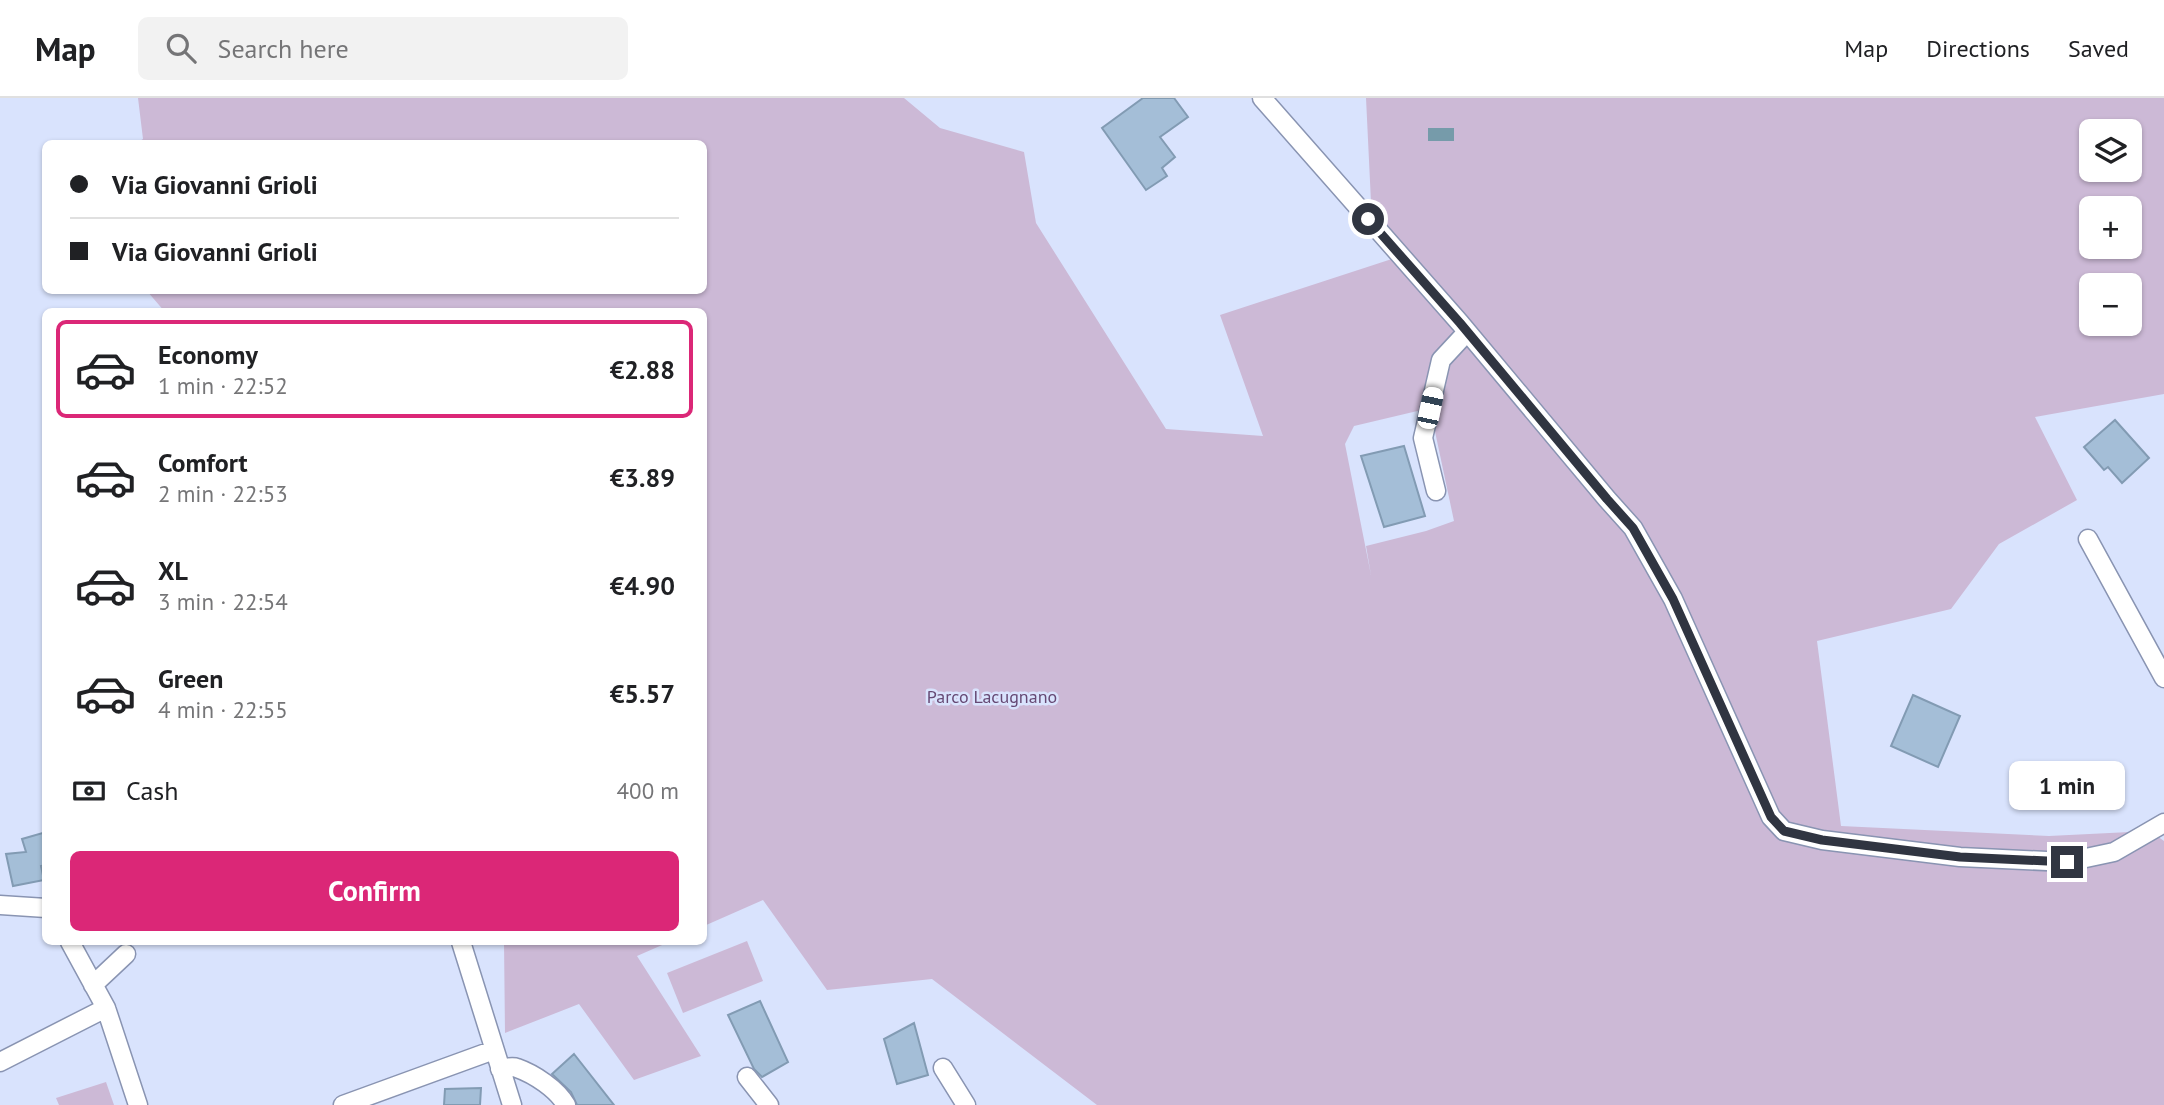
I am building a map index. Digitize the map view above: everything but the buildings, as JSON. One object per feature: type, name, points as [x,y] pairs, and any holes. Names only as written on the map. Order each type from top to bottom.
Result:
[{"type":"street","points":[[1262,98],[1467,331],[1633,528],[1673,599],[1771,817],[1784,831],[1822,840],[1960,857],[2067,862],[2114,852],[2164,822]]},
{"type":"street","points":[[1436,491],[1423,438],[1441,360],[1467,331]]},
{"type":"street","points":[[2088,539],[2164,678]]},
{"type":"street","points":[[0,905],[42,908]]},
{"type":"street","points":[[72,945],[106,1009],[138,1105]]},
{"type":"street","points":[[462,945],[512,1105]]},
{"type":"street","points":[[93,985],[126,954]]},
{"type":"street","points":[[0,1062],[106,1009]]},
{"type":"street","points":[[343,1105],[494,1050]]},
{"type":"street","points":[[500,1069],[514,1066],[540,1081],[561,1097],[566,1105]]},
{"type":"street","points":[[943,1068],[966,1105]]},
{"type":"street","points":[[747,1077],[769,1105]]},
{"type":"green space","name":"Parco Lacugnano","points":[[138,98],[904,98],[940,128],[1024,152],[1036,223],[1166,429],[1263,436],[1220,315],[1401,256],[1372,223],[1366,98],[2164,98],[2164,394],[2035,417],[2077,500],[1999,544],[1951,609],[1817,641],[1841,826],[2049,836],[2150,831],[2164,841],[2164,1105],[1097,1105],[932,979],[827,990],[763,900],[707,925],[707,308],[162,308],[150,294],[707,294],[707,140],[141,140]],"holes":[[[1430,408],[1454,521],[1366,546],[1371,575],[1345,444],[1354,426]]]},
{"type":"green space","points":[[747,941],[763,981],[683,1013],[667,973]]},
{"type":"green space","points":[[504,945],[662,945],[637,956],[701,1056],[634,1080],[579,1004],[505,1033]]},
{"type":"green space","points":[[106,1082],[114,1105],[59,1105],[56,1098]]},
{"type":"water","points":[[1428,128],[1454,128],[1454,141],[1428,141]]},
{"type":"route","points":[[1368,219],[1460,323],[1633,528],[1673,599],[1771,817],[1784,831],[1822,840],[1960,857],[2067,862]]}]
